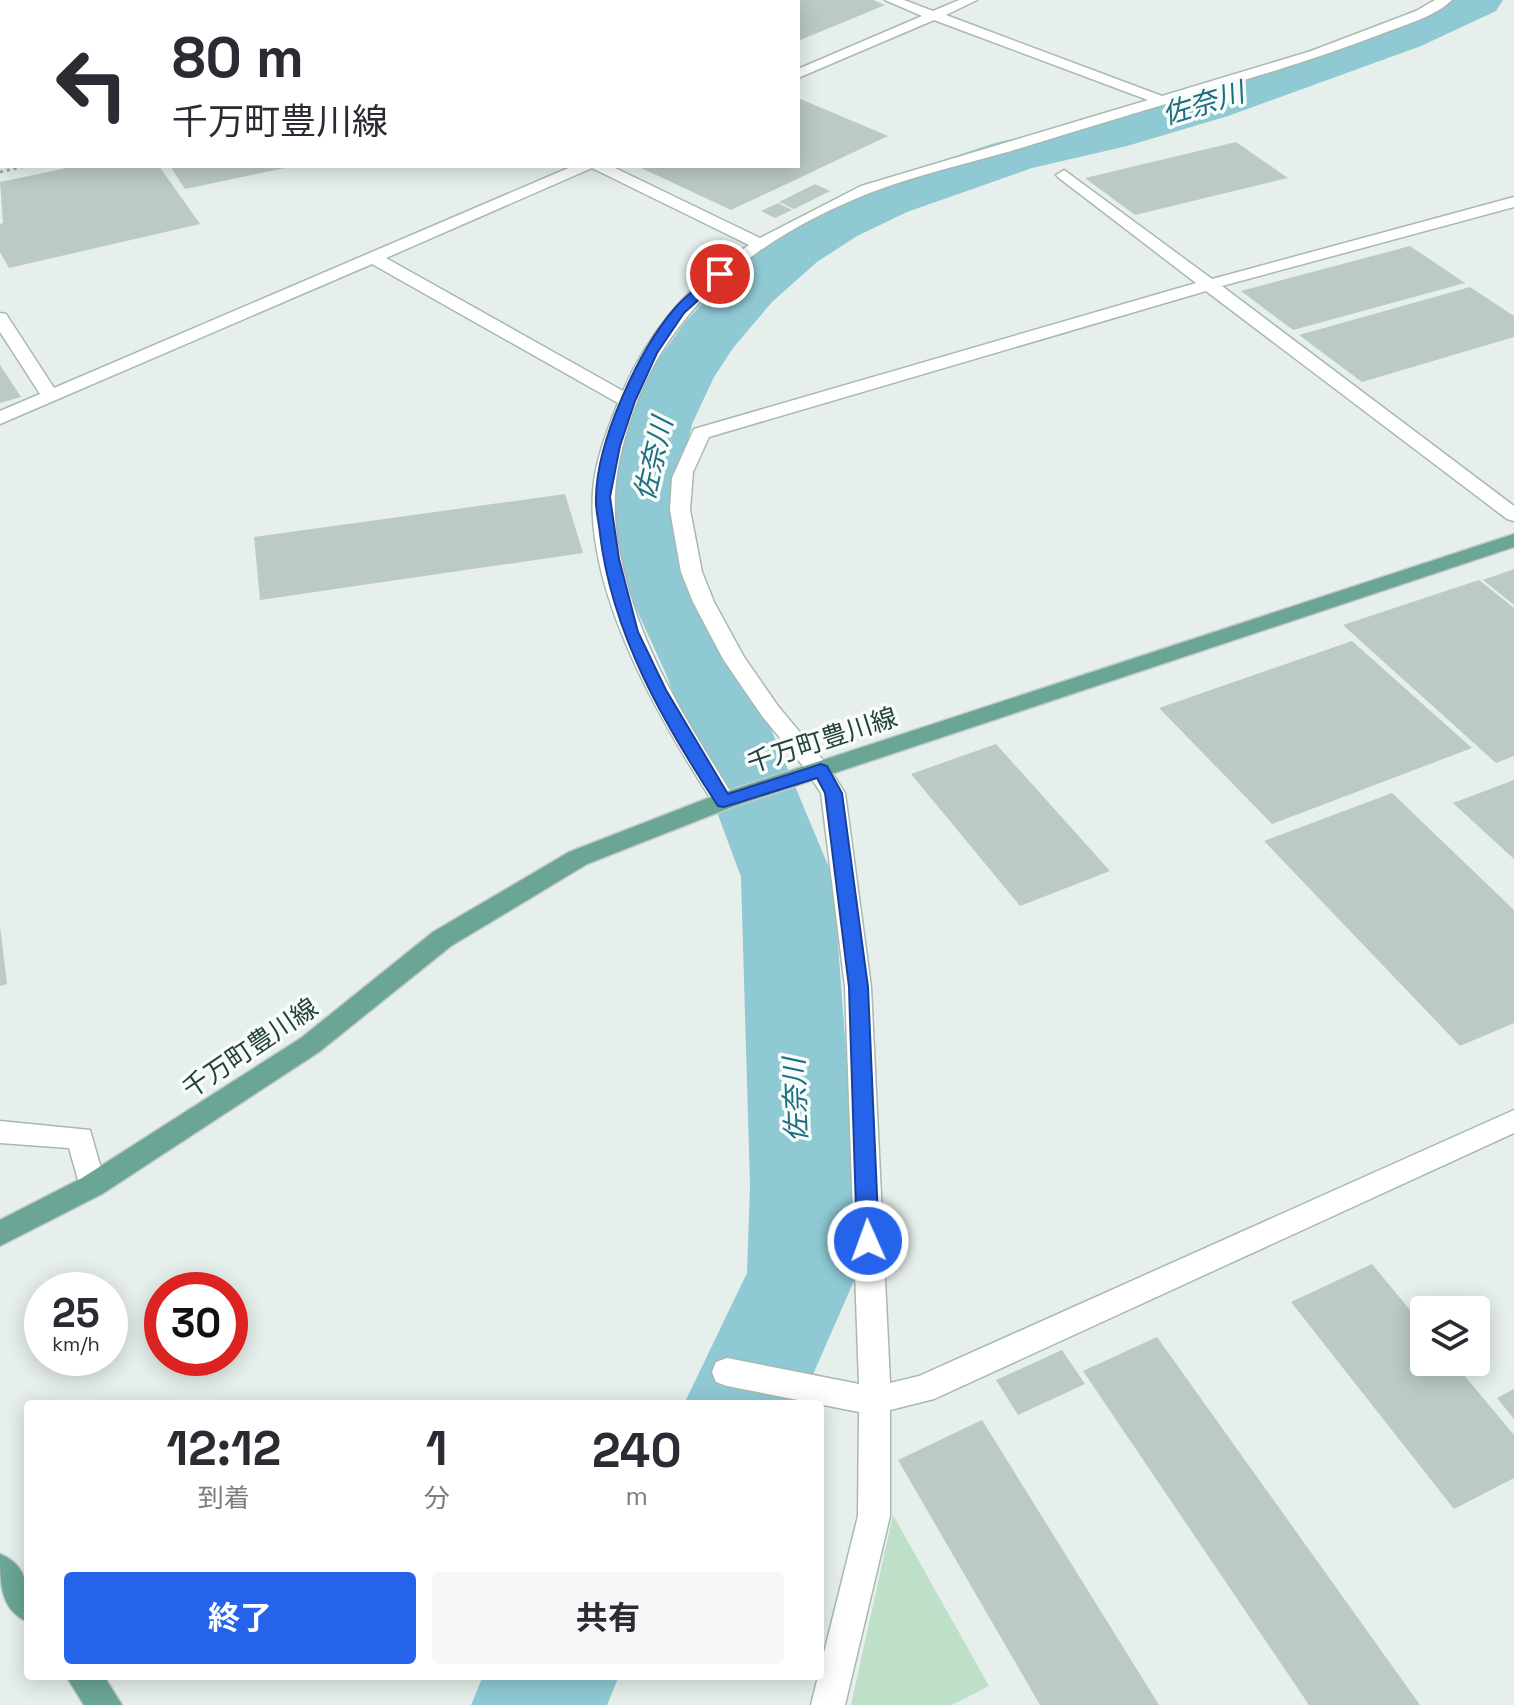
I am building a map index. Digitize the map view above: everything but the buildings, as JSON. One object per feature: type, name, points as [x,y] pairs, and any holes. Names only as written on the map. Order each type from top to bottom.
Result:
[{"type":"main road","name":"千万町豊川線","points":[[0,1234],[92,1186],[310,1045],[442,939],[578,858],[724,801],[1514,540]]},
{"type":"main road","points":[[0,1570],[24,1601]]},
{"type":"main road","points":[[86,1680],[105,1705]]},
{"type":"street","points":[[892,0],[1161,100]]},
{"type":"street","points":[[800,73],[970,0]]},
{"type":"street","points":[[724,801],[695,758],[657,690],[630,632],[611,559],[603,497],[613,446],[628,401],[651,353],[680,311],[720,274],[762,245],[811,214],[867,189],[1316,54],[1421,14],[1445,0]]},
{"type":"street","points":[[0,418],[581,168]]},
{"type":"street","points":[[603,168],[762,245]]},
{"type":"street","points":[[1064,175],[1514,515]]},
{"type":"street","points":[[828,1705],[874,1516],[875,1400],[858,987],[833,793],[821,770],[771,713],[736,659],[703,606],[688,566],[681,505],[683,475],[701,433],[1207,285],[1514,202]]},
{"type":"street","points":[[374,258],[628,401]]},
{"type":"street","points":[[0,318],[51,397]]},
{"type":"street","points":[[727,1372],[833,1395],[875,1400],[923,1389],[1514,1121]]},
{"type":"street","points":[[0,1132],[80,1138],[92,1186]]},
{"type":"green space","points":[[893,1515],[989,1686],[952,1705],[851,1705]]},
{"type":"waterway","name":"佐奈川","points":[[744,1400],[802,1274],[803,1185],[787,877],[707,674],[647,549],[638,500],[657,424],[680,377],[708,336],[750,289],[795,249],[836,223],[886,199],[1015,155],[1107,134],[1209,104],[1403,35],[1478,0]]},
{"type":"waterway","name":"佐奈川","points":[[536,1705],[552,1680]]},
{"type":"route","points":[[720,274],[680,311],[651,353],[628,401],[613,446],[603,497],[611,559],[630,632],[657,690],[695,758],[724,801],[821,770],[833,793],[858,987],[868,1241]]}]
